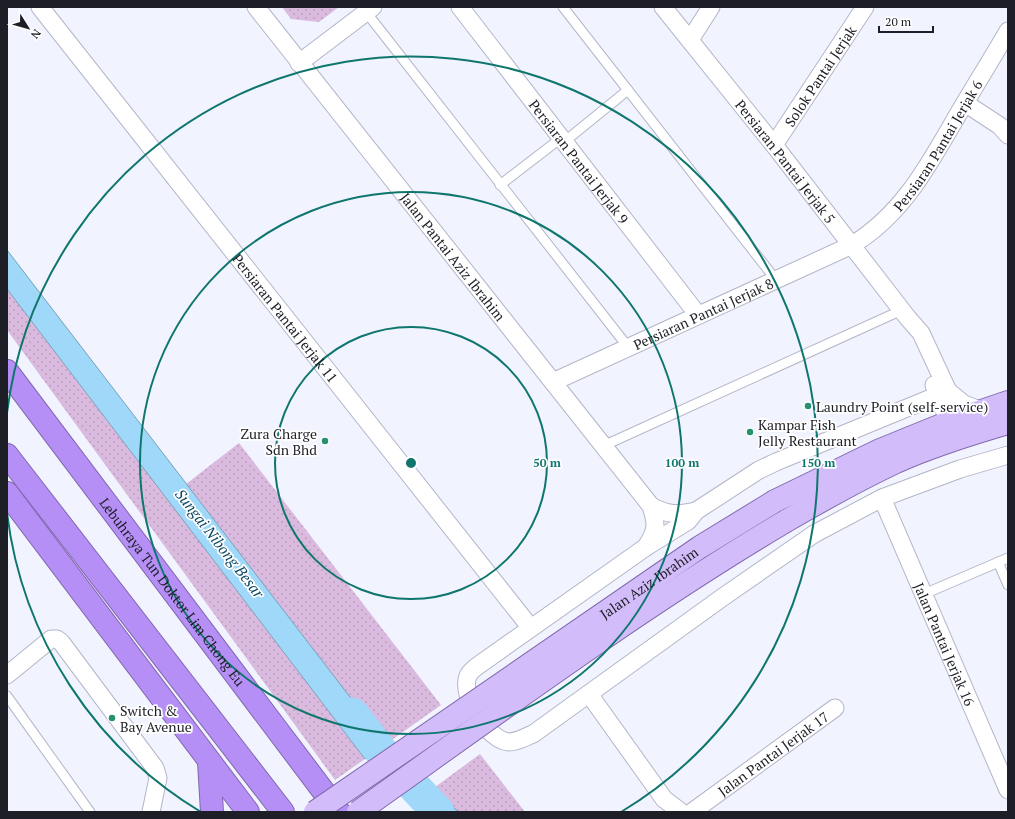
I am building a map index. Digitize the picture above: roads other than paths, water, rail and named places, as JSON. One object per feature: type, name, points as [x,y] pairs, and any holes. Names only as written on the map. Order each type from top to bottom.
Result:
[{"type":"highway","name":"Lebuhraya Tun Doktor Lim Chong Eu","points":[[7,371],[339,812]]},
{"type":"highway","points":[[7,455],[283,812]]},
{"type":"highway","points":[[7,493],[248,812]]},
{"type":"highway","points":[[209,762],[212,812]]},
{"type":"main road","name":"Jalan Aziz Ibrahim","points":[[315,812],[700,547],[775,501],[880,450],[949,422],[1008,402]]},
{"type":"main road","name":"Jalan Aziz Ibrahim","points":[[358,812],[592,646],[727,556],[841,490],[897,462],[952,440],[1008,423]]},
{"type":"street","name":"Persiaran Pantai Jerjak 11","points":[[40,7],[530,627]]},
{"type":"street","name":"Jalan Pantai Aziz Ibrahim","points":[[256,7],[651,506],[656,525],[654,533],[646,547]]},
{"type":"street","name":"Persiaran Pantai Jerjak 9","points":[[460,7],[698,315]]},
{"type":"street","name":"Persiaran Pantai Jerjak 5","points":[[663,7],[774,145],[904,314],[921,333],[943,393],[949,422]]},
{"type":"street","points":[[690,40],[711,7]]},
{"type":"street","name":"Solok Pantai Jerjak","points":[[774,145],[865,7]]},
{"type":"street","points":[[299,63],[370,10]]},
{"type":"street","name":"Persiaran Pantai Jerjak 6","points":[[852,245],[870,234],[896,209],[919,182],[1008,31]]},
{"type":"street","points":[[965,102],[1000,126],[1008,135]]},
{"type":"street","name":"Persiaran Pantai Jerjak 8","points":[[553,382],[852,245]]},
{"type":"street","points":[[943,393],[759,470],[696,511],[688,521],[646,547],[530,627],[476,667],[468,676],[467,693],[476,713],[497,738],[508,742],[516,742],[533,734],[814,534],[882,498],[960,469],[1008,455]]},
{"type":"street","name":"Persiaran Pantai Jerjak 5","points":[[943,393],[964,404],[982,410]]},
{"type":"street","name":"Jalan Pantai Jerjak 16","points":[[882,498],[1008,790]]},
{"type":"street","name":"Jalan Pantai Aziz Ibrahim","points":[[651,506],[668,514],[680,514],[696,511]]},
{"type":"street","points":[[7,675],[51,640],[57,639],[61,642],[155,768],[158,778],[151,812]]},
{"type":"street","points":[[588,694],[664,800],[681,812]]},
{"type":"street","name":"Jalan Pantai Jerjak 17","points":[[692,812],[835,708]]},
{"type":"lane","points":[[563,7],[776,280]]},
{"type":"lane","points":[[370,10],[500,185],[628,347]]},
{"type":"lane","points":[[500,185],[628,90]]},
{"type":"lane","points":[[604,446],[904,314]]},
{"type":"lane","points":[[924,594],[1008,558]]},
{"type":"lane","points":[[998,562],[1008,585]]},
{"type":"lane","points":[[7,696],[90,812]]},
{"type":"water","points":[[7,250],[386,744],[365,759],[7,289]]},
{"type":"water","points":[[431,790],[459,812],[419,812],[410,804]]},
{"type":"waterway","name":"Sungai Nibong Besar","points":[[352,714],[380,750],[438,812]]},
{"type":"place","name":"Laundry Point (self-service)","points":[[808,406]]},
{"type":"place","name":"Kampar Fish Jelly Restaurant","points":[[750,432]]},
{"type":"place","name":"Zura Charge Sdn Bhd","points":[[325,441]]},
{"type":"place","name":"Switch & Bay Avenue","points":[[112,718]]}]
